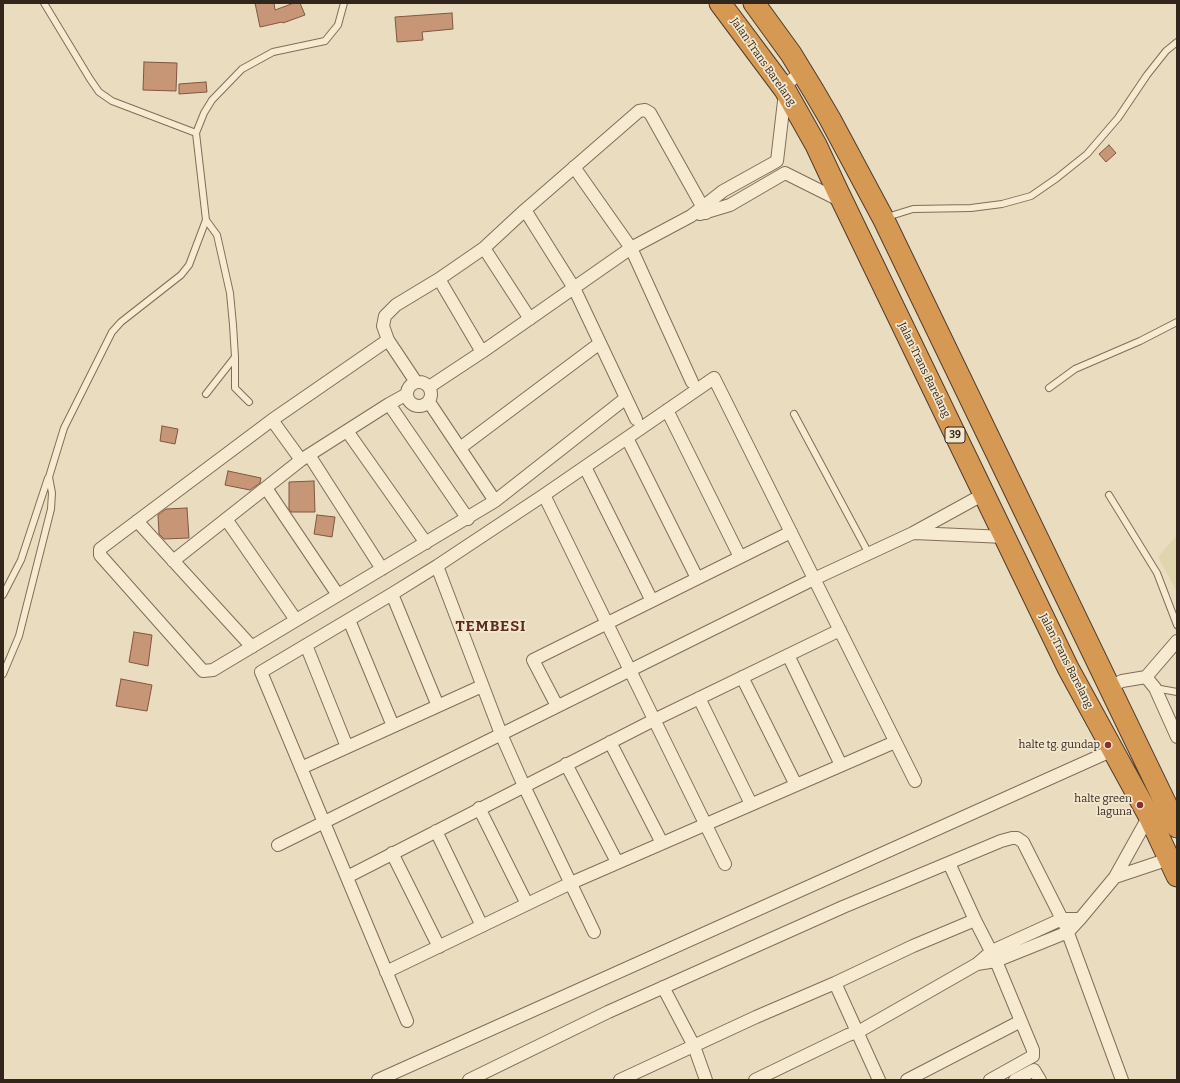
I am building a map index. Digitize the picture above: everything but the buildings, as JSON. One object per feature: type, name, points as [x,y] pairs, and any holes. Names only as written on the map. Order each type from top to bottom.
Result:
[{"type":"highway","name":"Jalan Trans Barelang","points":[[720,3],[785,90],[816,144],[1068,668],[1149,816],[1173,868]]},
{"type":"highway","points":[[754,3],[791,54],[802,72],[830,119],[883,218],[1177,827]]},
{"type":"street","points":[[802,72],[786,84],[777,161],[785,173],[843,202]]},
{"type":"street","points":[[416,382],[388,340],[383,326],[385,316],[396,305],[439,279],[484,248],[525,210],[639,111],[645,110],[650,113],[705,209]]},
{"type":"street","points":[[705,209],[723,191],[777,161]]},
{"type":"street","points":[[574,167],[631,248],[692,382]]},
{"type":"street","points":[[429,387],[530,319],[631,248],[705,209],[730,205],[785,173]]},
{"type":"street","points":[[525,210],[574,288],[636,419]]},
{"type":"street","points":[[484,248],[530,319]]},
{"type":"street","points":[[439,279],[482,352]]},
{"type":"street","points":[[388,340],[272,420],[100,549],[100,555],[203,671],[213,670],[252,648],[495,501],[626,398]]},
{"type":"street","points":[[460,448],[600,343]]},
{"type":"street","points":[[407,1020],[261,672],[437,566],[544,495],[714,378],[915,781]]},
{"type":"street","points":[[416,382],[423,382],[429,387],[432,394],[429,402],[423,406],[415,406],[409,401],[407,394],[409,387],[416,382]]},
{"type":"street","points":[[173,561],[305,458],[388,404],[407,394]]},
{"type":"street","points":[[429,402],[495,501]]},
{"type":"street","points":[[388,404],[468,518]]},
{"type":"street","points":[[667,410],[740,557]]},
{"type":"street","points":[[272,420],[305,458],[382,568]]},
{"type":"street","points":[[347,431],[426,543]]},
{"type":"street","points":[[627,438],[697,578]]},
{"type":"street","points":[[585,467],[652,601]]},
{"type":"street","points":[[266,488],[338,595]]},
{"type":"street","points":[[278,845],[814,579],[913,533],[984,494]]},
{"type":"street","points":[[544,495],[725,864]]},
{"type":"street","points":[[226,519],[296,620]]},
{"type":"street","points":[[137,521],[252,648]]},
{"type":"street","points":[[558,706],[533,660],[791,532]]},
{"type":"street","points":[[913,533],[1004,537]]},
{"type":"street","points":[[437,566],[501,734],[524,786],[594,932]]},
{"type":"street","points":[[392,594],[438,706]]},
{"type":"street","points":[[349,620],[393,726]]},
{"type":"street","points":[[347,877],[566,764],[840,630]]},
{"type":"street","points":[[1109,688],[1122,681],[1146,677],[1177,641]]},
{"type":"street","points":[[306,645],[346,747]]},
{"type":"street","points":[[788,655],[841,765]]},
{"type":"street","points":[[742,677],[796,785]]},
{"type":"street","points":[[1146,677],[1155,688],[1177,737]]},
{"type":"street","points":[[301,768],[482,686]]},
{"type":"street","points":[[699,698],[751,804]]},
{"type":"street","points":[[610,742],[662,843]]},
{"type":"street","points":[[386,972],[571,883],[895,742]]},
{"type":"street","points":[[378,1080],[1113,750]]},
{"type":"street","points":[[566,764],[618,862]]},
{"type":"street","points":[[479,808],[527,904]]},
{"type":"street","points":[[994,956],[1068,932],[1115,877],[1149,816]]},
{"type":"street","points":[[436,831],[482,926]]},
{"type":"street","points":[[469,1080],[608,1012],[663,987],[843,907],[1001,841],[1012,838],[1017,838],[1023,842],[1068,932],[1122,1080]]},
{"type":"street","points":[[392,853],[439,947]]},
{"type":"street","points":[[950,863],[975,920],[994,956],[1034,1050],[1033,1056],[990,1080]]},
{"type":"street","points":[[1115,877],[1173,868]]},
{"type":"street","points":[[755,1080],[848,1035],[858,1032],[978,964],[1062,919],[1080,919]]},
{"type":"street","points":[[620,1080],[756,1017],[835,983],[913,946],[975,920]]},
{"type":"street","points":[[835,983],[879,1080]]},
{"type":"street","points":[[663,987],[694,1046],[706,1080]]},
{"type":"street","points":[[906,1080],[1021,1021]]},
{"type":"street","points":[[1015,1080],[1034,1070],[1040,1080]]},
{"type":"lane","points":[[44,3],[90,79],[100,92],[112,101],[196,133]]},
{"type":"lane","points":[[3,595],[21,560],[64,428],[112,332],[121,322],[181,275],[189,265],[206,220],[196,133],[204,113],[212,100],[242,69],[273,52],[325,41],[338,25],[344,3]]},
{"type":"lane","points":[[883,218],[913,209],[971,208],[1002,204],[1031,196],[1087,154],[1118,118],[1147,75],[1166,51],[1177,42]]},
{"type":"lane","points":[[206,220],[217,235],[231,301],[236,388],[248,402]]},
{"type":"lane","points":[[1049,388],[1075,369],[1140,341],[1177,322]]},
{"type":"lane","points":[[206,394],[235,357]]},
{"type":"lane","points":[[794,414],[869,554]]},
{"type":"lane","points":[[3,674],[19,636],[51,509],[52,493],[49,477]]},
{"type":"lane","points":[[1109,495],[1157,573],[1177,625]]},
{"type":"lane","points":[[1155,688],[1177,692]]},
{"type":"shaded area","points":[[1177,535],[1177,592],[1158,557]]},
{"type":"place","name":"halte tg. gundap","points":[[1108,745]]},
{"type":"place","name":"halte green laguna","points":[[1140,805]]},
{"type":"district","name":"TEMBESI","points":[[491,627]]}]
